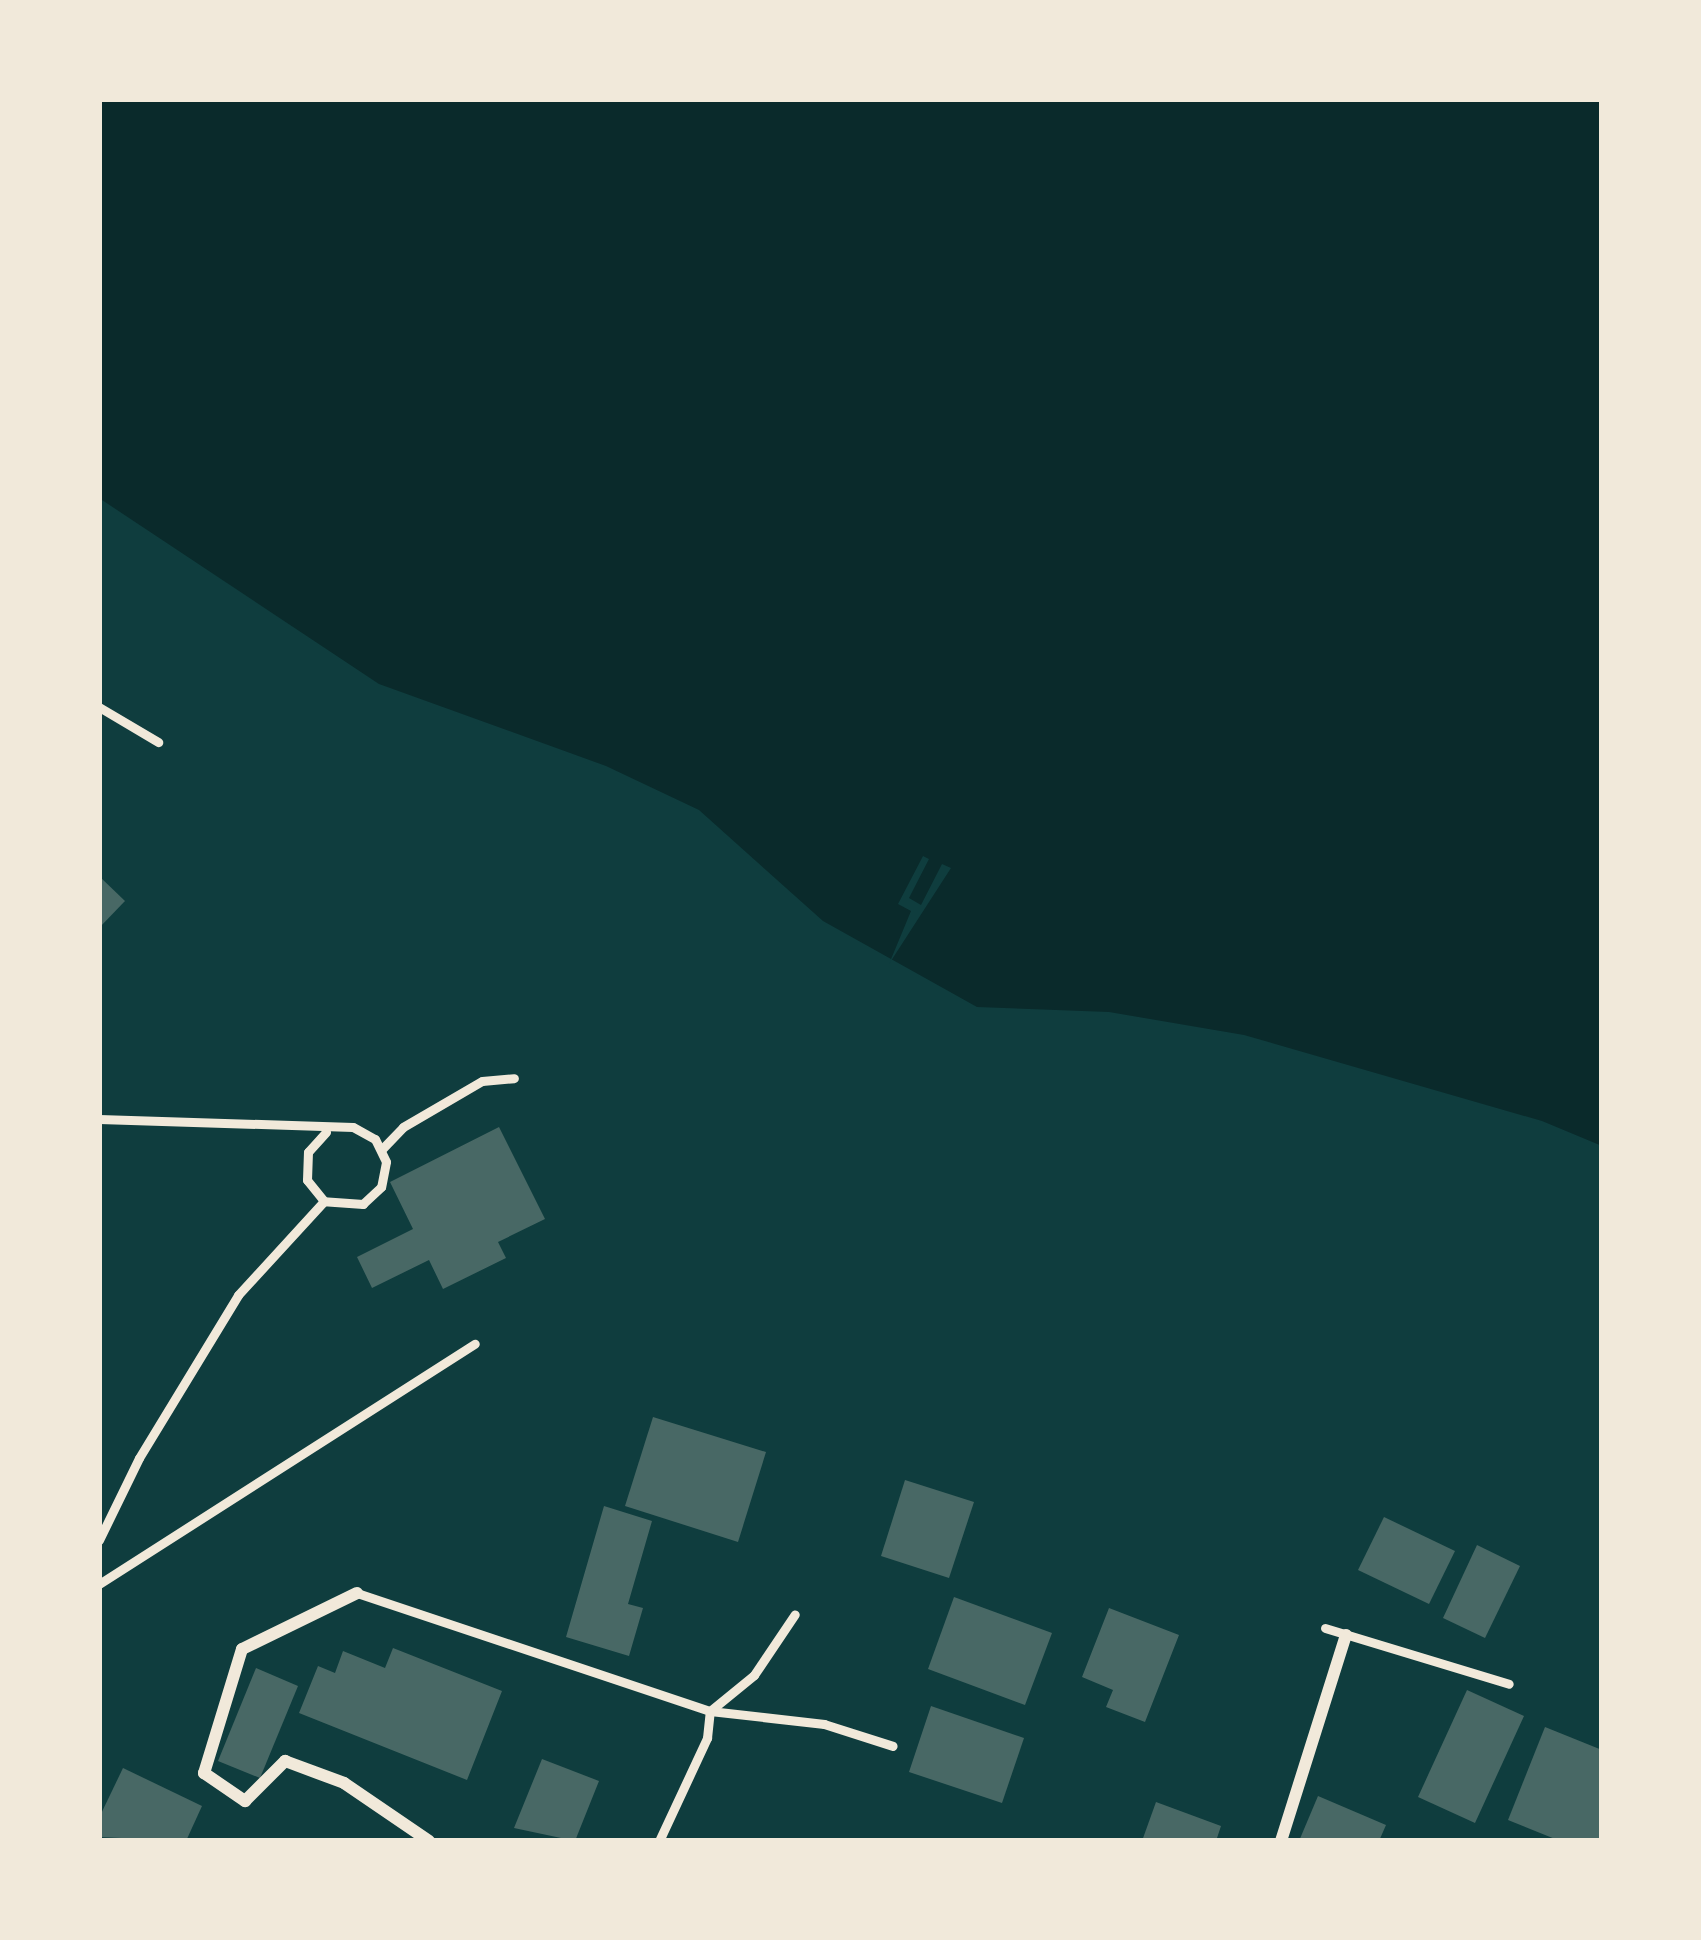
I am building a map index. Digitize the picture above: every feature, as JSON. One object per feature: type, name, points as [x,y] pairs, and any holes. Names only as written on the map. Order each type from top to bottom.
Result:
[{"type":"street","points":[[357,1593],[242,1649],[204,1772],[245,1801],[285,1761],[344,1783],[429,1841]]},
{"type":"street","points":[[1281,1841],[1346,1635]]},
{"type":"lane","points":[[99,707],[158,742]]},
{"type":"lane","points":[[382,1149],[403,1127],[482,1082],[514,1078]]},
{"type":"lane","points":[[99,1119],[326,1132],[352,1127],[382,1149],[386,1174],[374,1197],[351,1208],[324,1202],[305,1166],[326,1132]]},
{"type":"lane","points":[[99,1540],[139,1458],[238,1295],[324,1202]]},
{"type":"lane","points":[[99,1584],[475,1344]]},
{"type":"lane","points":[[357,1593],[710,1711],[824,1724],[893,1746]]},
{"type":"lane","points":[[658,1841],[707,1738],[710,1711],[754,1675],[795,1614]]},
{"type":"lane","points":[[1325,1628],[1509,1684]]},
{"type":"water","points":[[99,99],[1602,99],[1602,1146],[1542,1121],[1244,1035],[1109,1012],[977,1007],[823,921],[699,810],[606,766],[379,684],[99,498]]},
{"type":"pier","points":[[923,856],[929,859],[909,898],[921,905],[942,864],[951,868],[889,964],[911,911],[898,904]]},
{"type":"building","points":[[99,876],[125,901],[99,928]]},
{"type":"building","points":[[499,1127],[545,1219],[498,1242],[506,1258],[443,1289],[429,1260],[372,1288],[357,1257],[413,1229],[390,1182]]},
{"type":"building","points":[[653,1417],[766,1452],[738,1542],[625,1506]]},
{"type":"building","points":[[905,1480],[974,1502],[949,1578],[881,1556]]},
{"type":"building","points":[[604,1506],[652,1521],[628,1604],[643,1608],[629,1656],[566,1637]]},
{"type":"building","points":[[1384,1517],[1455,1551],[1429,1604],[1358,1570]]},
{"type":"building","points":[[1477,1545],[1520,1566],[1485,1638],[1443,1618]]},
{"type":"building","points":[[954,1597],[1052,1633],[1025,1705],[928,1669]]},
{"type":"building","points":[[1109,1608],[1179,1635],[1145,1722],[1106,1707],[1113,1690],[1082,1677]]},
{"type":"building","points":[[393,1648],[502,1691],[467,1780],[299,1713],[318,1666],[335,1673],[343,1651],[385,1668]]},
{"type":"building","points":[[256,1668],[298,1686],[260,1778],[218,1761]]},
{"type":"building","points":[[1467,1690],[1524,1716],[1475,1823],[1418,1797]]},
{"type":"building","points":[[931,1706],[1024,1738],[1002,1803],[909,1772]]},
{"type":"building","points":[[1545,1727],[1602,1750],[1602,1841],[1560,1841],[1508,1820]]},
{"type":"building","points":[[542,1759],[599,1781],[575,1841],[514,1828]]},
{"type":"building","points":[[123,1768],[202,1806],[186,1841],[99,1837],[99,1818]]},
{"type":"building","points":[[1318,1796],[1386,1825],[1379,1841],[1299,1841]]},
{"type":"building","points":[[1156,1802],[1221,1826],[1216,1841],[1142,1841]]}]
